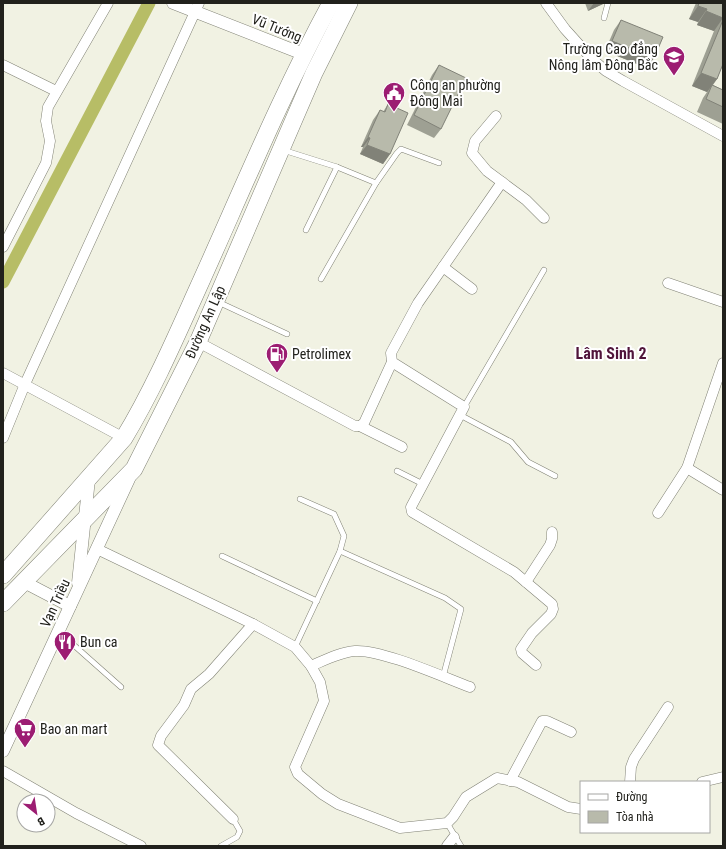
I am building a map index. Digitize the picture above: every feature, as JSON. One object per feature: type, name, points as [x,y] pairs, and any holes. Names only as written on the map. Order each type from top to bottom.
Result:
[{"type":"highway","name":"Đường An Lập","points":[[3,575],[120,443],[139,414],[170,350],[303,54],[331,3]]},
{"type":"highway","name":"Đường An Lập","points":[[3,603],[134,469],[198,342],[280,149],[314,73],[349,3]]},
{"type":"highway","points":[[120,443],[134,469]]},
{"type":"street","points":[[3,247],[46,164],[50,141],[46,121],[48,107],[56,90],[108,3]]},
{"type":"street","name":"Vũ Tướng","points":[[174,3],[197,7],[303,54]]},
{"type":"street","points":[[546,3],[565,30],[592,59],[606,71],[723,136]]},
{"type":"street","points":[[3,438],[25,384],[197,7]]},
{"type":"street","points":[[3,65],[56,90]]},
{"type":"street","points":[[496,116],[475,141],[472,153],[487,171],[526,200],[544,218]]},
{"type":"street","points":[[360,426],[364,423],[392,362],[391,353],[418,303],[502,182]]},
{"type":"street","points":[[443,267],[472,289]]},
{"type":"street","points":[[668,283],[723,302]]},
{"type":"street","points":[[198,342],[248,367],[355,426],[360,426],[402,447]]},
{"type":"street","points":[[392,362],[462,411],[411,507],[412,512],[496,561],[526,582],[552,604],[553,608],[551,614],[532,633],[521,649],[522,653],[536,665]]},
{"type":"street","points":[[658,513],[688,468],[723,364]]},
{"type":"street","points":[[3,373],[25,384],[120,443]]},
{"type":"street","points":[[688,468],[723,490]]},
{"type":"street","name":"Vạn Triều","points":[[3,751],[134,469]]},
{"type":"street","points":[[76,593],[89,479]]},
{"type":"street","points":[[526,582],[550,545],[552,540],[552,532]]},
{"type":"street","points":[[97,549],[253,624],[295,647],[311,666],[320,682],[324,701],[295,767],[298,774],[322,794],[338,804],[393,827],[400,828],[447,823],[453,817],[466,797],[497,778],[518,782],[568,807],[580,809]]},
{"type":"street","points":[[24,582],[70,606]]},
{"type":"street","points":[[233,819],[158,745],[161,736],[184,705],[191,689],[209,674],[253,624]]},
{"type":"street","points":[[311,666],[338,655],[355,651],[374,652],[470,687]]},
{"type":"street","points":[[630,781],[631,767],[634,759],[668,707]]},
{"type":"street","points":[[510,781],[542,721],[547,721],[571,732]]},
{"type":"street","points":[[3,771],[76,813],[141,846]]},
{"type":"street","points":[[706,781],[723,777]]},
{"type":"street","points":[[447,846],[454,837]]},
{"type":"lane","points":[[604,18],[608,3]]},
{"type":"lane","points":[[280,149],[337,167],[376,183]]},
{"type":"lane","points":[[321,279],[376,183],[401,149],[439,163]]},
{"type":"lane","points":[[306,230],[337,167]]},
{"type":"lane","points":[[544,270],[462,411],[511,442],[528,462],[555,476]]},
{"type":"lane","points":[[216,301],[286,334]]},
{"type":"lane","points":[[397,471],[423,484]]},
{"type":"lane","points":[[295,647],[340,551],[344,536],[334,514],[300,499]]},
{"type":"lane","points":[[340,551],[444,598],[461,609],[443,677]]},
{"type":"lane","points":[[222,556],[316,601]]},
{"type":"lane","points":[[58,631],[121,687]]},
{"type":"lane","points":[[221,846],[237,838],[240,830],[233,819]]},
{"type":"lane","points":[[447,823],[454,837],[461,846]]},
{"type":"building","points":[[699,3],[723,3],[723,18],[698,6]]},
{"type":"building","points":[[621,20],[663,37],[654,58],[612,41]]},
{"type":"building","points":[[723,20],[723,64],[717,79],[701,73]]},
{"type":"building","points":[[439,65],[466,78],[441,129],[414,115]]},
{"type":"building","points":[[712,85],[723,90],[723,107],[706,99]]},
{"type":"building","points":[[388,104],[408,113],[390,154],[367,145],[370,138],[368,137],[380,110],[385,112]]},
{"type":"waterway","points":[[3,282],[149,3]]},
{"type":"place","name":"Trường Cao đẳng Nông lâm Đông Bắc","points":[[674,76]]},
{"type":"place","name":"Công an phường Đông Mai","points":[[394,112]]},
{"type":"place","name":"Petrolimex","points":[[277,374]]},
{"type":"place","name":"Bun ca","points":[[65,662]]},
{"type":"place","name":"Bao an mart","points":[[25,748]]},
{"type":"district","name":"Lâm Sinh 2","points":[[611,353]]}]
